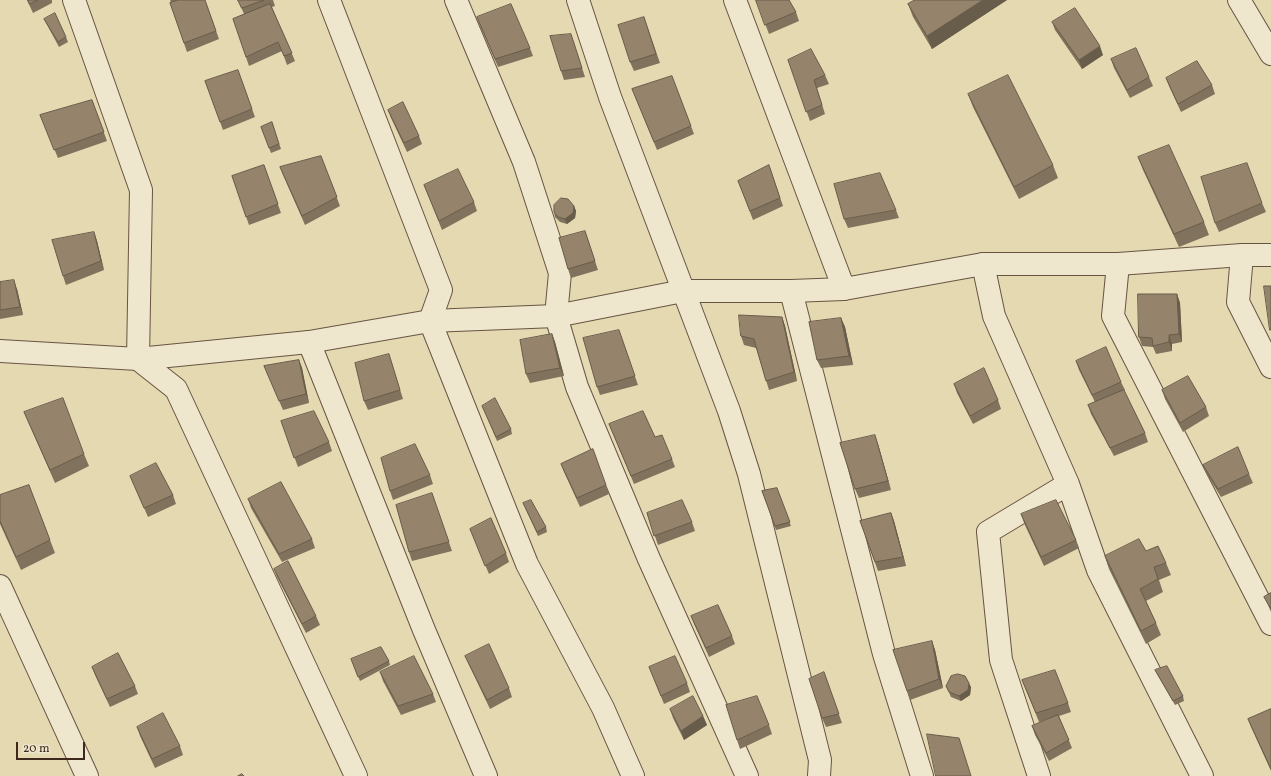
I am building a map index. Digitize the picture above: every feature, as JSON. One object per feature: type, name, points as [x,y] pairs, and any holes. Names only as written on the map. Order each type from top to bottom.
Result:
[{"type":"street","points":[[74,0],[140,190],[138,359]]},
{"type":"street","points":[[329,0],[441,290],[430,321],[527,564],[603,708],[633,776]]},
{"type":"street","points":[[456,0],[524,162],[560,273],[556,316],[578,387],[640,538],[747,776]]},
{"type":"street","points":[[578,0],[610,97],[729,411],[749,474],[820,760],[818,776]]},
{"type":"street","points":[[735,0],[844,289]]},
{"type":"street","points":[[1239,0],[1271,54]]},
{"type":"street","points":[[0,351],[138,359],[309,342],[430,321],[556,316],[683,291],[791,291],[844,289],[983,264],[1118,264],[1242,255],[1271,255]]},
{"type":"street","points":[[1242,255],[1238,302],[1271,367]]},
{"type":"street","points":[[983,264],[994,316],[1068,484],[1098,570],[1202,776]]},
{"type":"street","points":[[1118,264],[1113,316],[1271,624]]},
{"type":"street","points":[[791,291],[884,654],[922,776]]},
{"type":"street","points":[[309,342],[421,623],[486,776]]},
{"type":"street","points":[[138,359],[176,389],[356,776]]},
{"type":"street","points":[[1039,776],[1000,660],[988,532],[1068,484]]},
{"type":"street","points":[[0,586],[87,776]]},
{"type":"building","points":[[28,0],[38,0],[30,4]]},
{"type":"building","points":[[178,0],[205,0],[216,31],[184,43],[170,3]]},
{"type":"building","points":[[238,0],[264,0],[242,8]]},
{"type":"building","points":[[756,0],[789,0],[796,12],[765,25]]},
{"type":"building","points":[[915,0],[983,0],[927,36],[908,4]]},
{"type":"building","points":[[270,4],[292,53],[284,56],[278,42],[246,57],[233,19]]},
{"type":"building","points":[[511,4],[530,48],[495,59],[477,17]]},
{"type":"building","points":[[1075,8],[1100,46],[1079,60],[1052,22]]},
{"type":"building","points":[[55,13],[66,37],[58,42],[44,19]]},
{"type":"building","points":[[644,17],[656,54],[630,62],[618,25]]},
{"type":"building","points":[[571,34],[582,68],[561,71],[550,36]]},
{"type":"building","points":[[1136,48],[1149,77],[1127,90],[1111,59]]},
{"type":"building","points":[[811,49],[825,75],[814,80],[822,105],[806,112],[788,60]]},
{"type":"building","points":[[1197,61],[1212,85],[1178,104],[1166,78]]},
{"type":"building","points":[[238,70],[252,109],[220,122],[205,81]]},
{"type":"building","points":[[1008,75],[1053,165],[1014,187],[968,94]]},
{"type":"building","points":[[672,76],[691,126],[654,142],[632,89]]},
{"type":"building","points":[[92,100],[104,132],[54,150],[40,115]]},
{"type":"building","points":[[403,102],[419,136],[404,143],[388,110]]},
{"type":"building","points":[[272,122],[279,144],[269,148],[261,127]]},
{"type":"building","points":[[1169,145],[1204,222],[1174,234],[1138,157]]},
{"type":"building","points":[[321,156],[337,197],[302,216],[280,167]]},
{"type":"building","points":[[1247,163],[1262,203],[1215,223],[1201,177]]},
{"type":"building","points":[[264,165],[278,204],[246,217],[232,176]]},
{"type":"building","points":[[769,165],[780,198],[750,211],[738,181]]},
{"type":"building","points":[[458,169],[474,202],[439,221],[424,185]]},
{"type":"building","points":[[880,173],[896,210],[844,219],[834,184]]},
{"type":"building","points":[[561,198],[568,199],[574,206],[573,213],[565,219],[558,217],[554,212],[554,205]]},
{"type":"building","points":[[585,231],[595,261],[568,269],[559,238]]},
{"type":"building","points":[[94,232],[101,261],[63,276],[52,240]]},
{"type":"building","points":[[14,280],[20,307],[0,310],[0,282]]},
{"type":"building","points":[[1264,286],[1271,286],[1271,330],[1270,330]]},
{"type":"building","points":[[1138,294],[1177,294],[1179,334],[1169,335],[1169,342],[1153,346],[1152,338],[1139,337]]},
{"type":"building","points":[[739,315],[782,317],[794,372],[766,381],[754,339],[741,336]]},
{"type":"building","points":[[841,318],[849,356],[817,360],[809,322]]},
{"type":"building","points":[[619,330],[635,376],[597,387],[583,338]]},
{"type":"building","points":[[552,334],[560,368],[526,374],[520,340]]},
{"type":"building","points":[[1106,347],[1121,382],[1092,395],[1076,361]]},
{"type":"building","points":[[389,354],[400,390],[364,401],[355,363]]},
{"type":"building","points":[[299,360],[306,394],[279,401],[264,366]]},
{"type":"building","points":[[984,368],[998,400],[970,416],[954,384]]},
{"type":"building","points":[[1188,376],[1206,407],[1180,423],[1162,390]]},
{"type":"building","points":[[1124,390],[1145,433],[1110,448],[1088,405]]},
{"type":"building","points":[[63,398],[84,454],[50,470],[24,412]]},
{"type":"building","points":[[495,398],[511,429],[496,437],[482,406]]},
{"type":"building","points":[[314,411],[329,442],[294,458],[281,421]]},
{"type":"building","points":[[643,411],[655,437],[662,435],[672,459],[631,476],[609,424]]},
{"type":"building","points":[[875,435],[888,481],[855,489],[840,443]]},
{"type":"building","points":[[415,444],[430,475],[390,491],[381,458]]},
{"type":"building","points":[[1238,447],[1249,474],[1218,489],[1203,465]]},
{"type":"building","points":[[593,449],[606,485],[577,498],[561,464]]},
{"type":"building","points":[[156,463],[173,495],[144,508],[130,476]]},
{"type":"building","points":[[281,482],[312,539],[279,554],[248,499]]},
{"type":"building","points":[[29,485],[50,540],[16,557],[0,521],[0,495]]},
{"type":"building","points":[[777,488],[790,522],[775,526],[762,491]]},
{"type":"building","points":[[432,493],[449,542],[409,552],[396,505]]},
{"type":"building","points":[[531,500],[546,527],[537,532],[523,503]]},
{"type":"building","points":[[682,500],[692,522],[654,536],[647,513]]},
{"type":"building","points":[[1056,500],[1076,540],[1041,557],[1021,514]]},
{"type":"building","points":[[891,513],[903,557],[875,562],[860,521]]},
{"type":"building","points":[[491,518],[506,553],[485,566],[470,529]]},
{"type":"building","points":[[1139,539],[1146,551],[1158,546],[1166,563],[1154,567],[1158,579],[1140,589],[1156,623],[1141,631],[1105,556]]},
{"type":"building","points":[[288,561],[316,616],[302,624],[274,569]]},
{"type":"building","points":[[1271,593],[1271,609],[1264,597]]},
{"type":"building","points":[[718,605],[732,636],[706,648],[691,616]]},
{"type":"building","points":[[932,641],[939,679],[907,691],[893,650]]},
{"type":"building","points":[[489,644],[509,688],[487,700],[465,656]]},
{"type":"building","points":[[381,647],[389,661],[358,677],[351,659]]},
{"type":"building","points":[[118,653],[135,686],[107,699],[92,667]]},
{"type":"building","points":[[414,656],[433,694],[398,706],[380,672]]},
{"type":"building","points":[[675,656],[687,683],[661,696],[649,667]]},
{"type":"building","points":[[1167,666],[1183,696],[1173,701],[1155,670]]},
{"type":"building","points":[[1055,670],[1068,703],[1036,713],[1022,680]]},
{"type":"building","points":[[824,672],[839,714],[822,718],[809,679]]},
{"type":"building","points":[[958,674],[965,676],[969,683],[968,690],[959,696],[949,692],[946,686],[951,676]]},
{"type":"building","points":[[693,696],[703,716],[681,731],[670,709]]},
{"type":"building","points":[[757,696],[769,725],[737,740],[726,705]]},
{"type":"building","points":[[1271,709],[1271,769],[1248,719]]},
{"type":"building","points":[[163,713],[180,746],[152,759],[137,727]]},
{"type":"building","points":[[1058,715],[1069,740],[1046,753],[1032,726]]},
{"type":"building","points":[[927,734],[959,738],[971,776],[936,776]]}]
